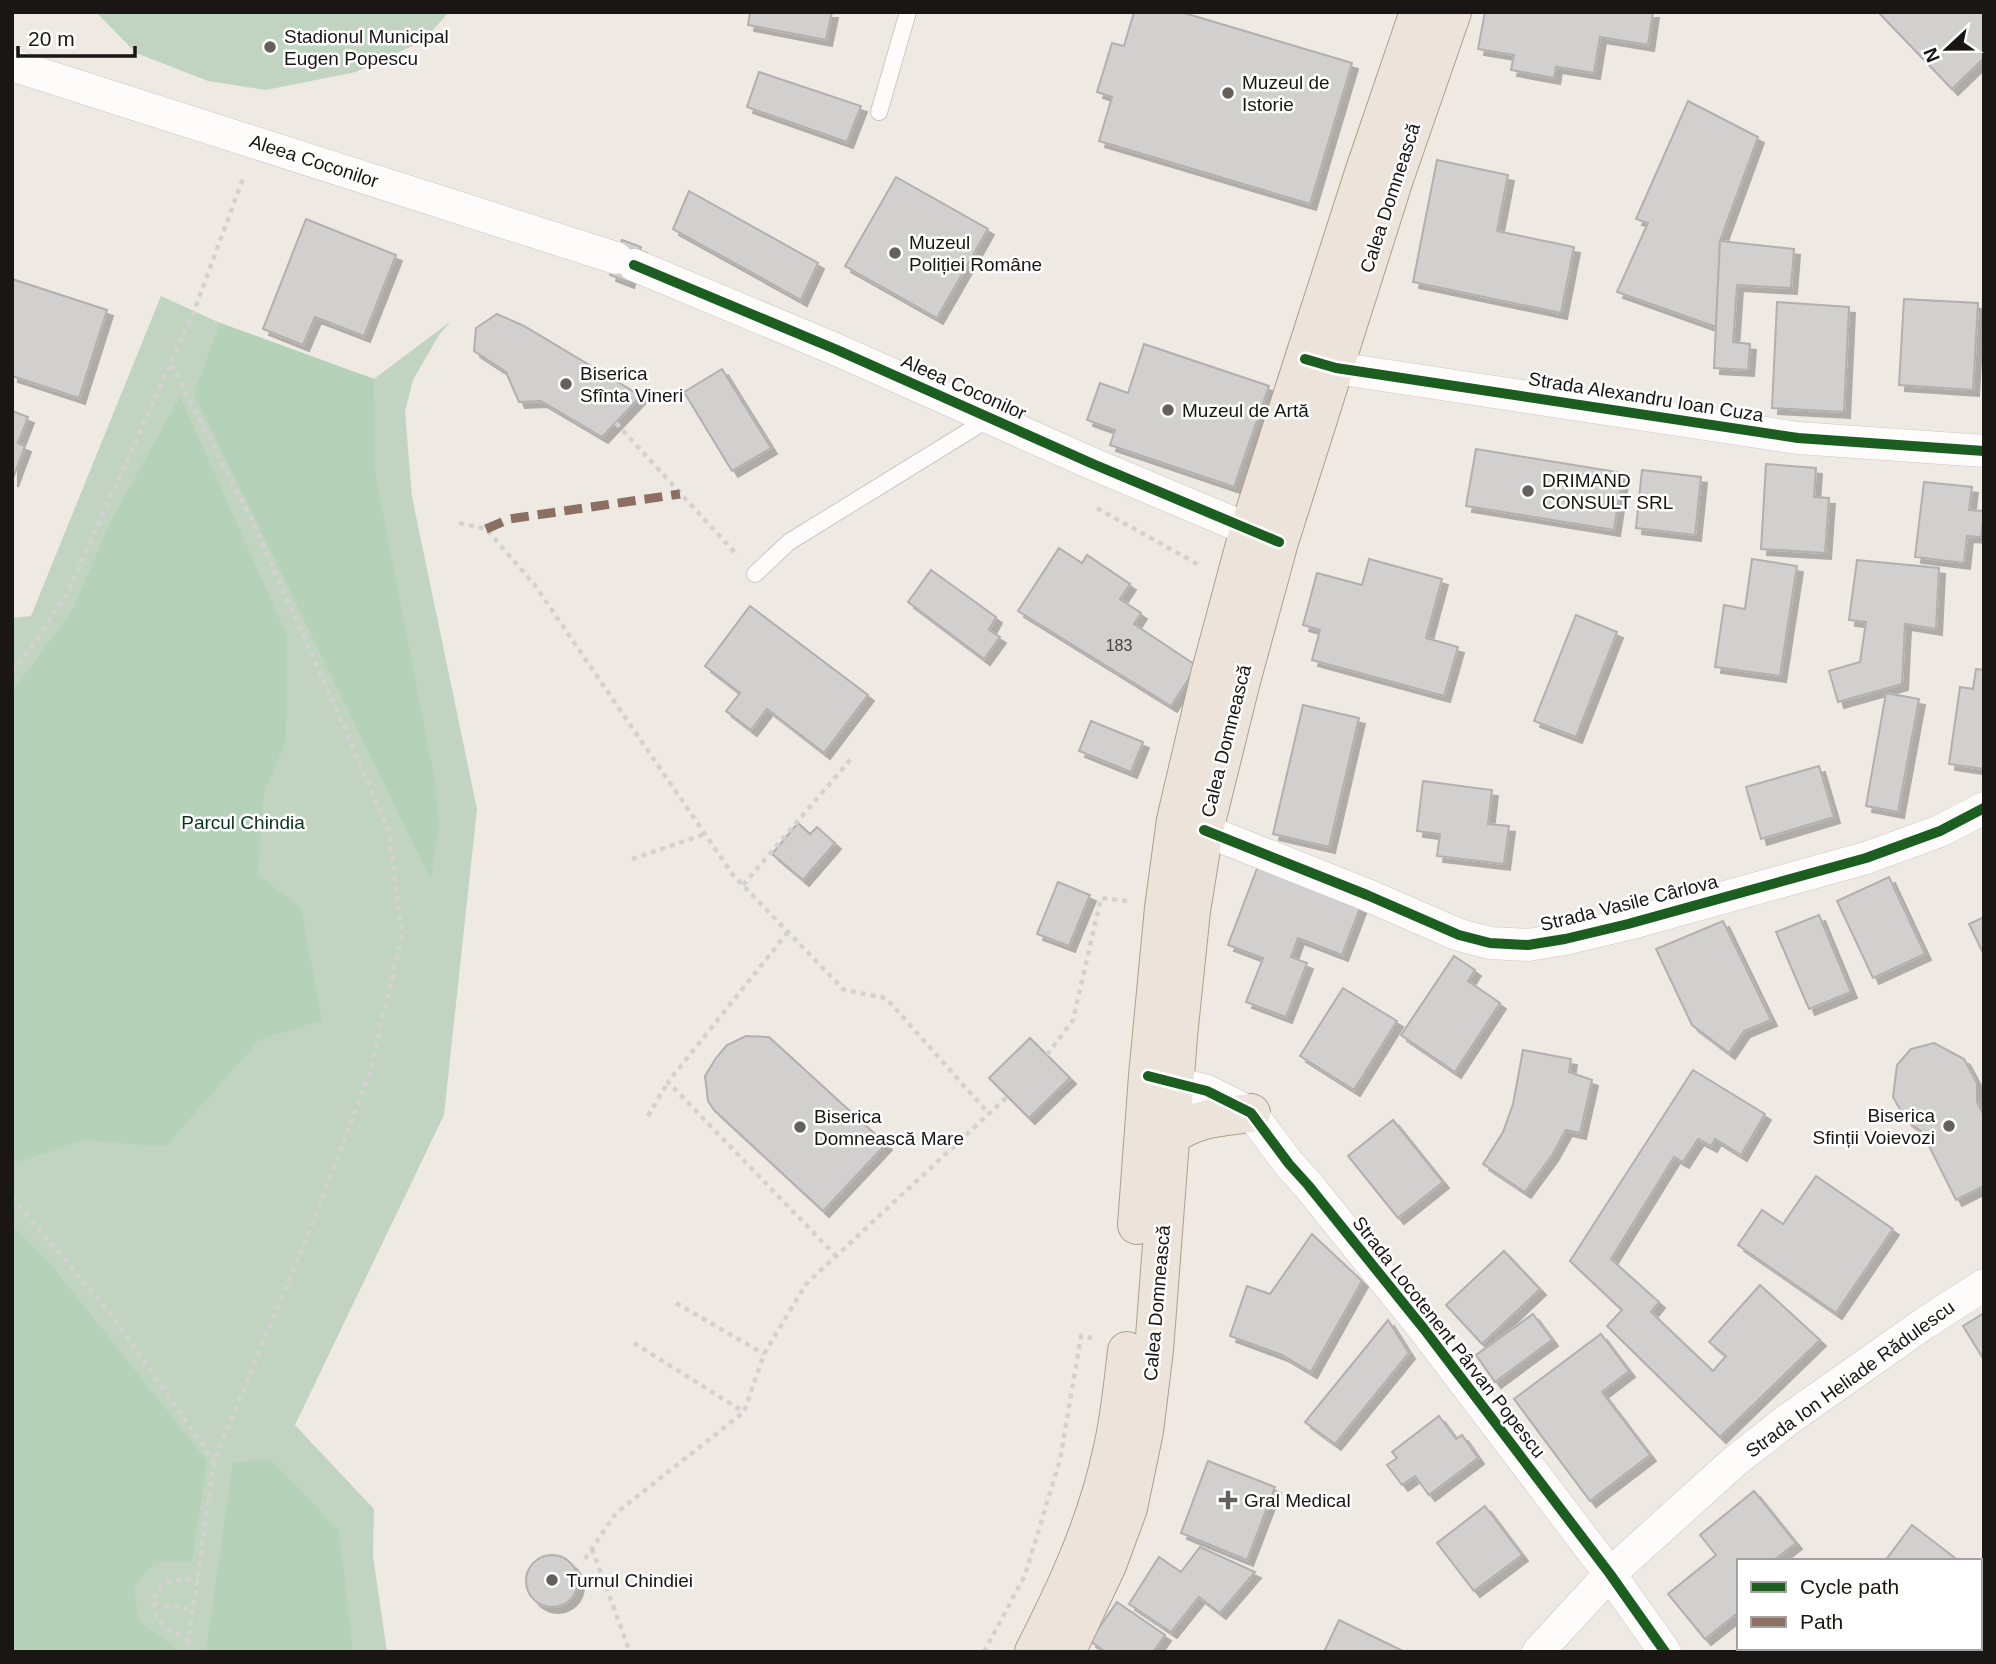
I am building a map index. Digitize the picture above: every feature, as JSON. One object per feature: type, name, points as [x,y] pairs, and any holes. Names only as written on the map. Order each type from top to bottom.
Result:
[{"type":"main road","name":"Calea Domnească","points":[[1320,363],[1365,170],[1419,12]]},
{"type":"main road","name":"Calea Domnească","points":[[1066,1652],[1107,1565],[1128,1508],[1144,1432],[1171,1136],[1161,1079],[1164,908],[1176,820],[1210,675],[1264,536],[1320,363],[1394,179],[1452,12]]},
{"type":"main road","name":"Calea Domnească","points":[[1034,1652],[1080,1555],[1101,1497],[1112,1452],[1119,1418],[1161,1079],[1204,831],[1241,681],[1264,536]]},
{"type":"main road","points":[[1171,1136],[1182,1128],[1205,1119],[1251,1113]]},
{"type":"street","name":"Aleea Coconilor","points":[[12,65],[625,262],[835,349],[1093,464],[1264,536]]},
{"type":"street","name":"Strada Alexandru Ioan Cuza","points":[[1320,363],[1798,438],[1984,451]]},
{"type":"street","points":[[1984,442],[1984,451]]},
{"type":"street","name":"Strada Vasile Cârlova","points":[[1204,831],[1460,935],[1490,943],[1528,946],[1628,924],[1866,858],[1940,831],[1984,808]]},
{"type":"street","name":"Strada Locotenent Pârvan Popescu","points":[[1161,1079],[1207,1091],[1251,1113],[1423,1329],[1610,1574],[1665,1652]]},
{"type":"street","name":"Strada Ion Heliade Rădulescu","points":[[1538,1652],[1610,1574],[1735,1461],[1790,1418],[1924,1323],[1984,1285]]},
{"type":"lane","points":[[879,112],[908,12]]},
{"type":"lane","points":[[755,574],[789,542],[990,418]]},
{"type":"path","points":[[12,671],[36,642],[68,592],[194,311],[245,173]]},
{"type":"path","points":[[171,365],[250,516],[389,832],[402,935],[370,1072],[312,1225],[214,1461],[187,1652]]},
{"type":"path","points":[[616,423],[755,574]]},
{"type":"path","points":[[1086,501],[1207,570]]},
{"type":"path","points":[[459,523],[486,529],[534,584],[733,875],[844,990],[886,998],[989,1114]]},
{"type":"path","points":[[743,886],[851,759]]},
{"type":"path","points":[[632,859],[705,834]]},
{"type":"path","points":[[1047,1055],[1073,1020],[1101,898],[1164,908]]},
{"type":"path","points":[[648,1116],[667,1082],[788,932]]},
{"type":"path","points":[[667,1082],[836,1256]]},
{"type":"path","points":[[584,1559],[616,1513],[744,1412],[764,1354],[806,1284],[1007,1096]]},
{"type":"path","points":[[12,1197],[113,1317],[214,1461]]},
{"type":"path","points":[[676,1303],[764,1354]]},
{"type":"path","points":[[984,1652],[1025,1574],[1060,1460],[1080,1336],[1128,1344]]},
{"type":"path","points":[[634,1343],[744,1412]]},
{"type":"path","points":[[592,1549],[630,1652]]},
{"type":"path","points":[[189,1641],[162,1624],[153,1606],[160,1585],[175,1579],[198,1579]]},
{"type":"path","points":[[154,1603],[193,1610]]},
{"type":"green space","name":"Stadionul Municipal Eugen Popescu","points":[[96,12],[449,12],[423,41],[356,72],[266,90],[208,81],[136,53]]},
{"type":"green space","name":"Parcul Chindia","points":[[161,296],[220,323],[374,379],[451,321],[439,335],[413,380],[405,412],[412,497],[477,809],[444,1115],[295,1425],[374,1509],[373,1556],[387,1652],[12,1652],[12,618],[31,616]]},
{"type":"green space","points":[[220,323],[374,379],[375,472],[435,781],[439,824],[431,880],[194,394]]},
{"type":"green space","points":[[180,396],[287,636],[286,741],[264,792],[258,874],[301,908],[322,1020],[259,1040],[165,1147],[83,1140],[19,1162],[12,1157],[12,692],[72,611],[109,525]]},
{"type":"green space","points":[[12,1225],[51,1265],[207,1461],[192,1562],[155,1562],[134,1586],[139,1621],[181,1652],[12,1652]]},
{"type":"green space","points":[[268,1458],[339,1530],[353,1652],[206,1652],[233,1463]]},
{"type":"building","points":[[750,12],[832,12],[826,40],[748,25]]},
{"type":"building","points":[[1134,12],[1181,12],[1352,63],[1310,204],[1099,141],[1112,97],[1097,92],[1112,43],[1124,46]]},
{"type":"building","points":[[1485,12],[1653,12],[1648,45],[1600,37],[1594,73],[1556,67],[1554,78],[1511,70],[1514,55],[1478,49]]},
{"type":"building","points":[[1878,12],[1984,12],[1984,58],[1952,89]]},
{"type":"building","points":[[759,72],[861,106],[847,142],[747,107]]},
{"type":"building","points":[[1688,101],[1758,137],[1720,241],[1716,327],[1617,292],[1648,223],[1636,219]]},
{"type":"building","points":[[1437,160],[1508,175],[1497,231],[1574,247],[1561,313],[1413,282]]},
{"type":"building","points":[[896,177],[988,229],[937,318],[845,266]]},
{"type":"building","points":[[689,191],[818,263],[801,300],[673,229]]},
{"type":"building","points":[[306,219],[396,255],[364,336],[315,317],[303,345],[263,329]]},
{"type":"building","points":[[622,240],[641,247],[628,282],[610,275]]},
{"type":"building","points":[[1720,241],[1794,249],[1791,288],[1737,285],[1733,342],[1750,344],[1748,370],[1714,368]]},
{"type":"building","points":[[12,279],[107,310],[79,398],[12,376]]},
{"type":"building","points":[[1904,299],[1978,303],[1973,390],[1899,385]]},
{"type":"building","points":[[1777,302],[1849,307],[1844,412],[1772,408]]},
{"type":"building","name":"Biserica Sfînta Vineri","points":[[497,314],[524,326],[641,396],[602,437],[541,401],[519,402],[506,372],[474,351],[476,328]]},
{"type":"building","points":[[1144,344],[1269,386],[1234,487],[1110,445],[1115,430],[1087,420],[1100,383],[1128,393]]},
{"type":"building","points":[[722,369],[771,448],[732,471],[684,392]]},
{"type":"building","points":[[12,411],[28,417],[18,443],[25,446],[12,481]]},
{"type":"building","points":[[1476,449],[1623,473],[1614,530],[1466,506]]},
{"type":"building","points":[[1766,464],[1816,468],[1814,497],[1829,498],[1825,553],[1761,549]]},
{"type":"building","points":[[1642,470],[1701,477],[1695,535],[1636,528]]},
{"type":"building","points":[[1924,482],[1972,487],[1969,510],[1984,511],[1981,537],[1967,536],[1964,563],[1915,557]]},
{"type":"building","points":[[1059,548],[1082,563],[1087,555],[1130,584],[1120,599],[1141,613],[1134,624],[1197,666],[1171,706],[1018,611]]},
{"type":"building","points":[[1369,559],[1442,579],[1426,638],[1458,647],[1444,696],[1312,660],[1320,630],[1303,625],[1317,573],[1362,585]]},
{"type":"building","points":[[1752,559],[1797,566],[1780,676],[1715,667],[1724,605],[1745,609]]},
{"type":"building","points":[[1857,560],[1939,568],[1936,629],[1905,624],[1902,684],[1838,702],[1829,671],[1860,662],[1866,622],[1849,620]]},
{"type":"building","points":[[931,570],[996,617],[989,630],[1000,637],[984,659],[908,602]]},
{"type":"building","points":[[750,606],[868,695],[824,753],[767,709],[751,730],[726,711],[740,693],[705,666]]},
{"type":"building","points":[[1576,615],[1617,632],[1576,737],[1534,721]]},
{"type":"building","points":[[1976,669],[1984,670],[1984,769],[1949,764],[1960,687],[1973,689]]},
{"type":"building","points":[[1886,693],[1919,699],[1898,812],[1866,806]]},
{"type":"building","points":[[1303,705],[1359,718],[1329,847],[1273,834]]},
{"type":"building","points":[[1091,721],[1143,742],[1131,772],[1079,751]]},
{"type":"building","points":[[1819,766],[1834,817],[1761,839],[1746,787]]},
{"type":"building","points":[[1423,781],[1492,790],[1488,824],[1509,826],[1504,864],[1437,856],[1440,834],[1417,831]]},
{"type":"building","points":[[798,823],[810,834],[817,827],[835,843],[803,880],[772,854]]},
{"type":"building","points":[[1258,866],[1361,905],[1342,955],[1298,938],[1291,957],[1307,963],[1286,1017],[1246,1002],[1263,958],[1228,945]]},
{"type":"building","points":[[1889,877],[1925,954],[1873,978],[1837,901]]},
{"type":"building","points":[[1058,882],[1090,895],[1069,946],[1037,934]]},
{"type":"building","points":[[1819,915],[1851,992],[1809,1009],[1776,932]]},
{"type":"building","points":[[1984,917],[1984,955],[1969,924]]},
{"type":"building","points":[[1723,921],[1771,1020],[1744,1031],[1729,1053],[1692,1025],[1656,949]]},
{"type":"building","points":[[1454,956],[1475,970],[1468,981],[1500,1003],[1455,1072],[1401,1035]]},
{"type":"building","points":[[1343,988],[1397,1021],[1354,1090],[1300,1056]]},
{"type":"building","name":"Biserica Domnească Mare","points":[[746,1036],[769,1037],[886,1144],[823,1211],[714,1110],[708,1101],[705,1076],[727,1045]]},
{"type":"building","points":[[1030,1038],[1070,1078],[1029,1118],[989,1078]]},
{"type":"building","name":"Biserica Sfinții Voievozi","points":[[1934,1043],[1964,1059],[1977,1083],[1977,1102],[1984,1116],[1984,1186],[1956,1200],[1922,1132],[1906,1120],[1893,1097],[1897,1065],[1911,1049]]},
{"type":"building","points":[[1523,1050],[1571,1059],[1569,1072],[1592,1080],[1580,1133],[1566,1130],[1552,1155],[1525,1192],[1483,1164],[1503,1132],[1513,1104]]},
{"type":"building","points":[[1693,1070],[1765,1114],[1741,1155],[1715,1139],[1711,1146],[1698,1139],[1683,1162],[1674,1157],[1611,1259],[1659,1302],[1651,1312],[1713,1371],[1726,1356],[1709,1342],[1760,1285],[1820,1340],[1720,1437],[1607,1326],[1622,1310],[1570,1261]]},
{"type":"building","points":[[1393,1120],[1443,1182],[1398,1218],[1348,1156]]},
{"type":"building","points":[[1816,1176],[1893,1229],[1836,1313],[1738,1245],[1762,1210],[1783,1224]]},
{"type":"building","points":[[1312,1234],[1362,1281],[1311,1372],[1282,1355],[1230,1336],[1247,1286],[1270,1294]]},
{"type":"building","points":[[1504,1251],[1540,1289],[1482,1344],[1446,1305]]},
{"type":"building","points":[[1984,1313],[1984,1360],[1963,1326]]},
{"type":"building","points":[[1533,1314],[1552,1340],[1495,1382],[1476,1355]]},
{"type":"building","points":[[1388,1320],[1409,1353],[1335,1444],[1305,1422]]},
{"type":"building","points":[[1601,1334],[1629,1371],[1602,1392],[1650,1455],[1590,1501],[1514,1399]]},
{"type":"building","points":[[1439,1416],[1456,1439],[1462,1435],[1478,1458],[1429,1495],[1415,1476],[1402,1485],[1387,1465],[1397,1458],[1392,1452]]},
{"type":"building","points":[[1208,1461],[1275,1487],[1247,1560],[1181,1533]]},
{"type":"building","points":[[1754,1491],[1796,1543],[1778,1559],[1737,1559],[1737,1614],[1705,1639],[1668,1594],[1716,1555],[1700,1535]]},
{"type":"building","points":[[1485,1506],[1522,1555],[1474,1591],[1437,1543]]},
{"type":"building","points":[[1912,1525],[1956,1559],[1886,1559]]},
{"type":"building","points":[[1200,1547],[1255,1572],[1220,1613],[1199,1597],[1171,1632],[1129,1604],[1159,1557],[1181,1572]]},
{"type":"building","name":"Turnul Chindiei","points":[[552,1555],[562,1557],[570,1563],[576,1571],[576,1591],[570,1599],[562,1605],[552,1607],[542,1605],[534,1599],[528,1591],[526,1581],[528,1571],[534,1563],[542,1557]]},
{"type":"building","points":[[1117,1602],[1165,1635],[1153,1652],[1106,1652],[1090,1641]]},
{"type":"building","points":[[1982,1608],[1984,1609],[1984,1652],[1908,1650],[1982,1650]]},
{"type":"building","points":[[1339,1620],[1405,1652],[1324,1652]]},
{"type":"marked path","points":[[486,529],[509,519],[680,494]]},
{"type":"cycle path","points":[[634,265],[835,349],[1093,464],[1279,542]]},
{"type":"cycle path","points":[[1305,359],[1336,368],[1798,438],[1984,451]]},
{"type":"cycle path","points":[[1204,830],[1459,935],[1490,943],[1528,945],[1628,924],[1866,858],[1940,831],[1984,808]]},
{"type":"cycle path","points":[[1148,1076],[1207,1091],[1251,1113],[1289,1164],[1424,1329],[1610,1574],[1665,1652]]},
{"type":"place","name":"Stadionul Municipal Eugen Popescu","points":[[270,47]]},
{"type":"place","name":"Muzeul de Istorie","points":[[1228,93]]},
{"type":"place","name":"Muzeul Poliției Române","points":[[895,253]]},
{"type":"place","name":"Biserica Sfînta Vineri","points":[[566,384]]},
{"type":"place","name":"Muzeul de Artă","points":[[1168,410]]},
{"type":"place","name":"DRIMAND CONSULT SRL","points":[[1528,491]]},
{"type":"place","name":"Biserica Sfinții Voievozi","points":[[1949,1126]]},
{"type":"place","name":"Biserica Domnească Mare","points":[[800,1127]]},
{"type":"place","name":"Gral Medical","points":[[1228,1500]]},
{"type":"place","name":"Turnul Chindiei","points":[[552,1580]]}]
